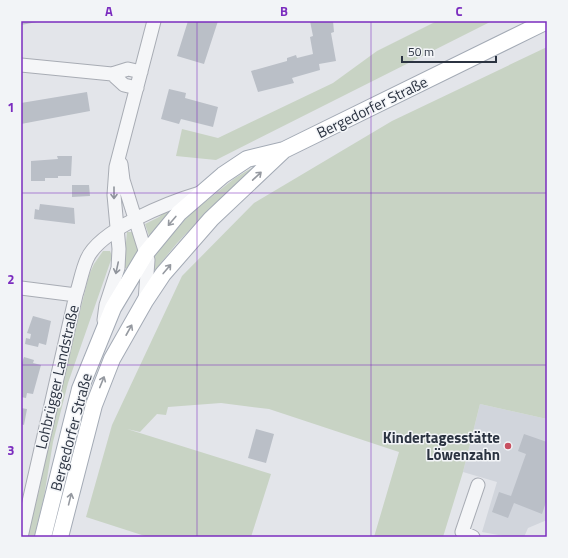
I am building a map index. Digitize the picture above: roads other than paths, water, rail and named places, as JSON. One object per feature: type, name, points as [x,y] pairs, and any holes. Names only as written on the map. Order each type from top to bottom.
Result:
[{"type":"main road","name":"Bergedorfer Straße","points":[[43,537],[80,388],[102,331],[112,308],[146,253],[179,213],[222,175],[247,159],[284,150],[547,21]]},
{"type":"main road","name":"Bergedorfer Straße","points":[[60,537],[96,398],[112,359],[163,274],[211,219],[284,150]]},
{"type":"street","points":[[102,331],[106,305],[118,268],[118,230],[114,195],[119,156],[154,21]]},
{"type":"street","points":[[21,66],[112,74],[128,69],[141,72]]},
{"type":"street","points":[[112,74],[124,85],[137,88]]},
{"type":"street","points":[[119,156],[123,180],[146,253],[148,266],[145,302]]},
{"type":"street","name":"Lohbrügger Landstraße","points":[[21,537],[76,295],[87,259],[97,246],[118,230],[136,219],[173,201],[200,193]]},
{"type":"street","points":[[21,288],[76,295]]},
{"type":"street","points":[[473,537],[462,532],[478,485]]},
{"type":"place","name":"Kindertagesstätte Löwenzahn","points":[[508,446]]}]
